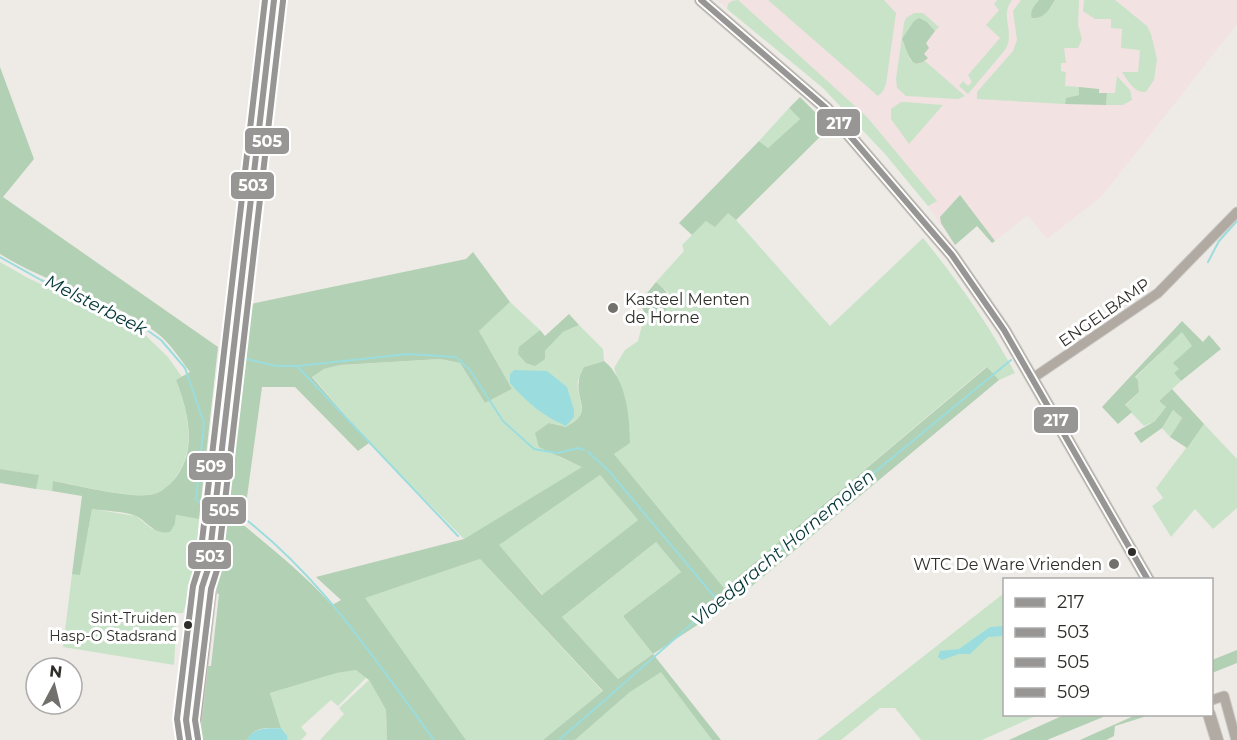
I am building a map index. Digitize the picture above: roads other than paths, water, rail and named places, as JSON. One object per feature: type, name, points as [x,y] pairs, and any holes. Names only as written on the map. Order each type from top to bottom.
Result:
[{"type":"main road","points":[[189,740],[195,722],[210,592],[208,569],[274,0]]},
{"type":"main road","points":[[701,0],[841,123],[952,255],[1004,330],[1147,578]]},
{"type":"main road","points":[[1210,716],[1217,740]]},
{"type":"street","name":"ENGELBAMP","points":[[1033,378],[1158,293],[1237,212]]},
{"type":"street","points":[[1213,700],[1224,696],[1236,740]]},
{"type":"water","points":[[514,370],[547,371],[567,387],[574,417],[566,426],[542,413],[516,390],[510,383],[510,374]]},
{"type":"water","points":[[1003,626],[1003,636],[988,637],[970,654],[959,654],[942,660],[938,657],[940,651],[959,649],[990,627]]},
{"type":"water","points":[[281,728],[288,737],[287,740],[247,740],[257,730]]},
{"type":"waterway","points":[[211,488],[266,0]]},
{"type":"waterway","points":[[1208,262],[1219,241],[1237,221]]},
{"type":"waterway","name":"Melsterbeek","points":[[0,257],[41,280],[144,328],[161,340],[185,368],[204,423],[196,499],[200,503]]},
{"type":"waterway","points":[[247,359],[276,366],[297,366],[408,354],[456,357],[470,370],[503,421],[534,449],[557,453],[579,448],[584,450]]},
{"type":"waterway","name":"Vloedgracht Hornemolen","points":[[559,740],[718,601],[1011,360]]},
{"type":"waterway","points":[[297,366],[458,536]]},
{"type":"waterway","points":[[588,452],[608,470],[718,601]]},
{"type":"waterway","name":"Melsterbeek","points":[[232,509],[263,533],[317,587],[366,646],[434,740]]},
{"type":"waterway","points":[[201,559],[206,527]]},
{"type":"waterway","points":[[199,579],[200,568]]},
{"type":"place","name":"Kasteel Menten de Horne","points":[[613,308]]},
{"type":"place","name":"WTC De Ware Vrienden","points":[[1114,564]]},
{"type":"place","name":"Sint-Truiden Hasp-O Stadsrand","points":[[188,625]]}]
